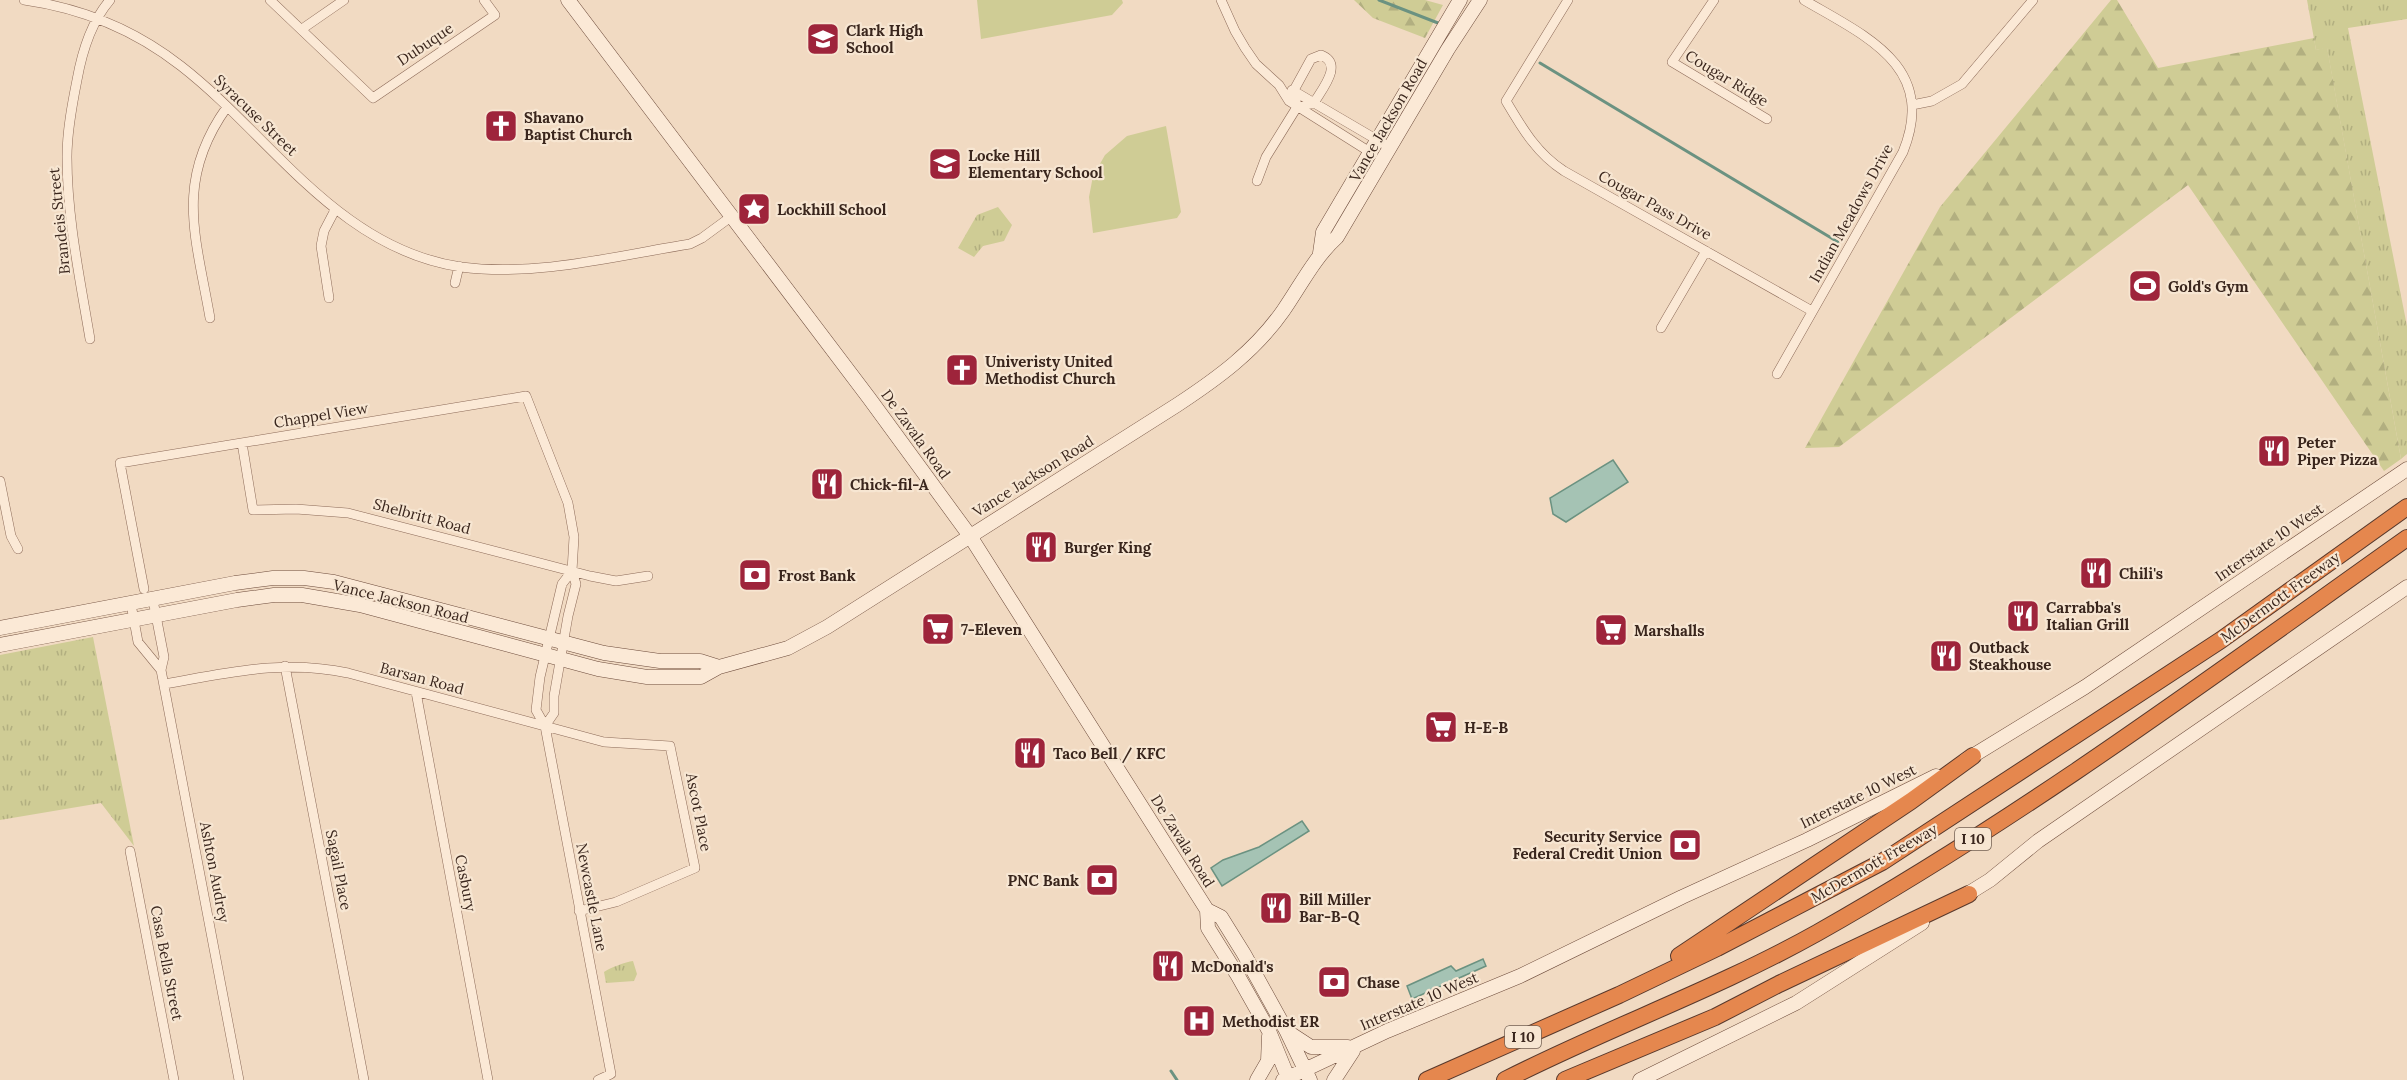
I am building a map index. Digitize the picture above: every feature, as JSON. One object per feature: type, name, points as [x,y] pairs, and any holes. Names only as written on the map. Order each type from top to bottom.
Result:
[{"type":"highway","name":"McDermott Freeway","points":[[1426,1080],[1716,948],[1882,862],[2221,640],[2407,507]]},
{"type":"highway","name":"McDermott Freeway","points":[[1505,1080],[1564,1050],[1730,976],[1815,934],[1959,848],[2178,700],[2407,538]]},
{"type":"highway","points":[[1619,994],[1709,937],[1800,873],[1911,801],[1973,756]]},
{"type":"highway","points":[[1565,1080],[1715,1017],[1779,984],[1969,894]]},
{"type":"main road","name":"De Zavala Road","points":[[567,0],[732,216],[970,536],[1207,910],[1208,928],[1269,1031],[1287,1079]]},
{"type":"main road","name":"Vance Jackson Road","points":[[1320,253],[1323,232],[1460,0]]},
{"type":"main road","name":"Vance Jackson Road","points":[[0,645],[274,595],[302,595],[360,605],[598,669],[647,677],[701,677],[719,667],[772,653],[814,635],[1222,376],[1248,353],[1272,326],[1320,253],[1337,237],[1448,49],[1480,0]]},
{"type":"main road","name":"Interstate 10 West","points":[[1287,1079],[1308,1075],[1387,1031],[1520,976],[1682,897],[1807,840],[1973,756],[2085,687],[2407,469]]},
{"type":"main road","name":"Vance Jackson Road","points":[[0,628],[131,604],[149,595],[273,578],[304,578],[369,590],[548,638],[638,659],[700,661],[719,667]]},
{"type":"main road","points":[[1647,1078],[1665,1074],[1796,1003],[1969,894],[2038,842],[2407,587]]},
{"type":"main road","name":"De Zavala Road","points":[[1207,910],[1221,917],[1286,1030],[1308,1075]]},
{"type":"main road","points":[[1286,1030],[1311,1047],[1356,1047]]},
{"type":"main road","points":[[1257,1080],[1268,1061],[1269,1031]]},
{"type":"main road","points":[[1334,1080],[1347,1057],[1356,1047]]},
{"type":"street","name":"Syracuse Street","points":[[24,0],[63,7],[97,18],[155,47],[182,66],[335,210],[362,229],[415,254],[459,266],[502,270],[531,269],[690,244],[732,216]]},
{"type":"street","name":"Brandeis Street","points":[[90,339],[71,223],[67,155],[71,109],[80,64],[97,18],[110,0]]},
{"type":"street","points":[[270,0],[302,30],[344,0]]},
{"type":"street","name":"Dubuque","points":[[302,30],[373,98],[495,15],[484,0]]},
{"type":"street","points":[[1221,0],[1234,31],[1245,48],[1256,64],[1279,85],[1288,101],[1370,153],[1387,154]]},
{"type":"street","name":"Cougar Pass Drive","points":[[1568,0],[1506,101],[1533,145],[1551,164],[1812,311]]},
{"type":"street","name":"Cougar Ridge","points":[[1714,0],[1672,62],[1767,119]]},
{"type":"street","name":"Indian Meadows Drive","points":[[1777,374],[1903,152],[1911,130],[1912,105],[1902,72],[1885,51],[1804,0]]},
{"type":"street","points":[[1912,105],[1932,101],[1962,84],[2033,0]]},
{"type":"street","points":[[1257,181],[1266,157],[1297,107],[1294,90],[1311,59],[1322,56],[1328,58],[1332,63],[1331,72],[1314,103],[1297,107]]},
{"type":"street","points":[[1279,85],[1294,90],[1378,140],[1387,154]]},
{"type":"street","points":[[210,318],[194,227],[192,198],[200,154],[226,107]]},
{"type":"street","points":[[329,298],[321,246],[324,231],[335,210]]},
{"type":"street","points":[[1661,328],[1706,251]]},
{"type":"street","points":[[455,283],[459,266]]},
{"type":"street","name":"Chappel View","points":[[120,463],[526,396]]},
{"type":"street","name":"Newcastle Lane","points":[[526,396],[568,503],[574,537],[572,571],[576,584],[554,696],[554,713],[544,726]]},
{"type":"street","name":"Shelbritt Road","points":[[242,443],[253,510],[296,509],[348,513],[616,581],[648,576]]},
{"type":"street","name":"Ashton Audrey","points":[[120,463],[164,657],[161,670],[239,1080]]},
{"type":"street","points":[[1,481],[10,536],[18,549]]},
{"type":"street","name":"Newcastle Lane","points":[[572,571],[562,584],[558,599],[544,654],[536,710],[544,726],[611,1074],[598,1080]]},
{"type":"street","points":[[558,599],[571,603]]},
{"type":"street","name":"Ashton Audrey","points":[[131,604],[138,642],[161,670]]},
{"type":"street","points":[[146,651],[161,644]]},
{"type":"street","name":"Sagail Place","points":[[285,666],[364,1080]]},
{"type":"street","name":"Barsan Road","points":[[164,684],[261,667],[329,669],[604,742],[670,746]]},
{"type":"street","name":"Casbury","points":[[416,692],[488,1080]]},
{"type":"street","points":[[537,695],[554,696]]},
{"type":"street","name":"Ascot Place","points":[[579,911],[616,902],[695,868],[670,746]]},
{"type":"street","name":"Casa Bella Street","points":[[130,851],[174,1080]]},
{"type":"green space","points":[[977,0],[1122,0],[1123,3],[1112,15],[981,39]]},
{"type":"green space","points":[[1354,0],[1425,0],[1443,5],[1425,38],[1373,18]]},
{"type":"green space","points":[[2111,0],[2117,0],[2158,68],[2314,38],[2316,50],[2327,47],[2401,459],[2384,471],[2188,185],[1839,447],[1805,448],[1940,207]]},
{"type":"green space","points":[[2307,0],[2407,0],[2407,19],[2348,28],[2407,326],[2407,454],[2401,459],[2327,48],[2316,50]]},
{"type":"green space","points":[[1166,126],[1181,212],[1177,218],[1093,233],[1089,197],[1093,176],[1105,155],[1127,136]]},
{"type":"green space","points":[[998,207],[1012,225],[1004,241],[983,246],[974,257],[958,248],[977,215]]},
{"type":"green space","points":[[93,637],[134,846],[101,803],[0,820],[0,655]]},
{"type":"green space","points":[[633,961],[637,974],[634,981],[606,983],[604,972]]},
{"type":"shaded area","points":[[1613,460],[1628,482],[1566,522],[1553,514],[1550,498]]},
{"type":"shaded area","points":[[1302,821],[1309,831],[1222,886],[1211,868],[1223,860],[1259,847]]},
{"type":"shaded area","points":[[1483,959],[1486,966],[1412,999],[1407,986],[1451,966],[1456,971]]},
{"type":"waterway","points":[[1379,0],[1438,23]]},
{"type":"waterway","points":[[1540,63],[1838,242]]},
{"type":"waterway","points":[[1171,1071],[1177,1080]]},
{"type":"place","name":"Clark High School","points":[[823,39]]},
{"type":"place","name":"Shavano Baptist Church","points":[[501,126]]},
{"type":"place","name":"Locke Hill Elementary School","points":[[945,164]]},
{"type":"place","name":"Lockhill School","points":[[754,209]]},
{"type":"place","name":"Gold's Gym","points":[[2145,286]]},
{"type":"place","name":"Univeristy United Methodist Church","points":[[962,370]]},
{"type":"place","name":"Peter Piper Pizza","points":[[2274,451]]},
{"type":"place","name":"Chick-fil-A","points":[[827,484]]},
{"type":"place","name":"Burger King","points":[[1041,547]]},
{"type":"place","name":"Chili's","points":[[2096,573]]},
{"type":"place","name":"Frost Bank","points":[[755,575]]},
{"type":"place","name":"Carrabba's Italian Grill","points":[[2023,616]]},
{"type":"place","name":"7-Eleven","points":[[938,629]]},
{"type":"place","name":"Marshalls","points":[[1611,630]]},
{"type":"place","name":"Outback Steakhouse","points":[[1946,656]]},
{"type":"place","name":"H-E-B","points":[[1441,727]]},
{"type":"place","name":"Taco Bell / KFC","points":[[1030,753]]},
{"type":"place","name":"Security Service Federal Credit Union","points":[[1685,845]]},
{"type":"place","name":"PNC Bank","points":[[1102,880]]},
{"type":"place","name":"Bill Miller Bar-B-Q","points":[[1276,908]]},
{"type":"place","name":"McDonald's","points":[[1168,966]]},
{"type":"place","name":"Chase","points":[[1334,982]]},
{"type":"place","name":"Methodist ER","points":[[1199,1021]]}]
